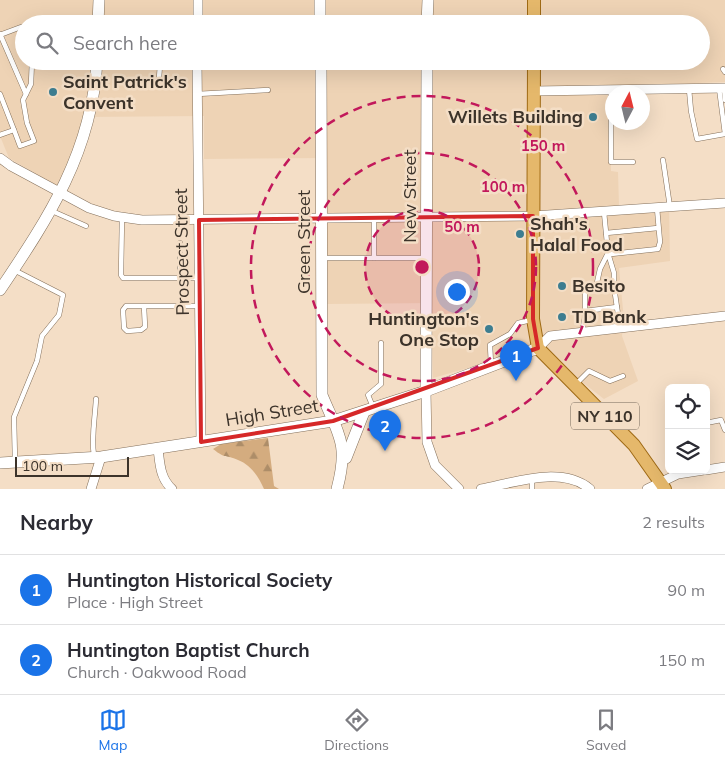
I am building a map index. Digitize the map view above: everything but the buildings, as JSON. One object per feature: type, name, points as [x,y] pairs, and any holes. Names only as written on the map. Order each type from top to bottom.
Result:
[{"type":"main road","points":[[98,15],[99,0]]},
{"type":"main road","points":[[320,0],[320,15]]},
{"type":"main road","points":[[427,15],[428,0]]},
{"type":"main road","points":[[534,0],[534,15]]},
{"type":"main road","points":[[0,290],[61,193],[84,136],[96,70]]},
{"type":"main road","name":"Green Street","points":[[321,70],[322,395],[343,447],[343,466]]},
{"type":"main road","name":"New Street","points":[[426,391],[427,70]]},
{"type":"main road","points":[[534,70],[533,320],[538,348]]},
{"type":"main road","name":"High Street","points":[[0,463],[98,458],[333,421],[426,391],[538,348]]},
{"type":"main road","name":"NY 110","points":[[538,348],[634,445],[663,485]]},
{"type":"main road","points":[[337,489],[343,466],[369,410]]},
{"type":"street","points":[[198,0],[198,15]]},
{"type":"street","name":"Prospect Street","points":[[197,70],[201,442]]},
{"type":"street","points":[[650,89],[723,87]]},
{"type":"street","points":[[534,91],[605,90]]},
{"type":"street","points":[[0,158],[89,208],[122,217],[199,220],[533,216],[725,204]]},
{"type":"street","points":[[538,348],[550,336],[725,316]]},
{"type":"street","points":[[426,391],[427,442],[435,465],[459,489]]},
{"type":"street","points":[[158,449],[162,474],[165,482],[172,489]]},
{"type":"street","points":[[91,489],[98,458]]},
{"type":"street","points":[[710,468],[725,468]]},
{"type":"street","points":[[647,489],[663,485],[678,474]]},
{"type":"street","points":[[481,489],[532,477],[558,477],[585,485],[590,489]]},
{"type":"lane","points":[[15,29],[0,34],[15,69]]},
{"type":"lane","points":[[16,70],[26,94]]},
{"type":"lane","points":[[0,94],[20,146],[34,141],[27,123],[24,100],[31,84],[32,70]]},
{"type":"lane","points":[[159,78],[160,70]]},
{"type":"lane","points":[[689,88],[691,111],[698,139],[725,134],[723,87]]},
{"type":"lane","points":[[723,87],[725,100]]},
{"type":"lane","points":[[197,94],[268,90]]},
{"type":"lane","points":[[0,135],[14,130]]},
{"type":"lane","points":[[611,130],[611,162],[633,162]]},
{"type":"lane","points":[[663,160],[670,207]]},
{"type":"lane","points":[[608,253],[658,249],[657,208]]},
{"type":"lane","points":[[51,210],[86,226]]},
{"type":"lane","points":[[604,212],[608,253],[614,273],[614,287],[620,328]]},
{"type":"lane","points":[[122,217],[121,275],[123,278],[199,278]]},
{"type":"lane","points":[[374,218],[374,258]]},
{"type":"lane","points":[[606,233],[658,228]]},
{"type":"lane","points":[[180,243],[180,278]]},
{"type":"lane","points":[[596,287],[600,269],[608,253]]},
{"type":"lane","points":[[322,258],[427,258]]},
{"type":"lane","points":[[13,270],[63,295],[59,315],[42,336],[37,360],[14,417],[15,462]]},
{"type":"lane","points":[[582,332],[585,292],[589,288],[614,287]]},
{"type":"lane","points":[[144,306],[145,327],[141,330],[127,331],[124,328],[124,310],[126,306],[144,306],[199,306]]},
{"type":"lane","points":[[585,311],[617,307]]},
{"type":"lane","points":[[491,366],[490,345],[510,334],[518,323],[533,320]]},
{"type":"lane","points":[[369,410],[368,395],[381,384],[381,343]]},
{"type":"lane","points":[[575,385],[589,371],[610,381],[623,376]]},
{"type":"lane","points":[[96,399],[95,429],[91,439],[98,458]]},
{"type":"lane","points":[[710,423],[722,420],[725,430]]},
{"type":"lane","points":[[532,477],[532,489]]},
{"type":"highlighted area","points":[[533,216],[533,319],[538,348],[333,421],[201,442],[199,220]]},
{"type":"shaded area","points":[[0,0],[725,0],[725,82],[605,85],[605,130],[610,130],[611,171],[618,172],[619,206],[669,203],[670,261],[619,268],[624,320],[622,336],[638,381],[604,399],[538,348],[433,378],[432,303],[327,304],[326,158],[204,159],[204,116],[84,117],[74,151],[57,186],[9,158],[0,136]]},
{"type":"green space","points":[[268,438],[274,486],[279,489],[264,489],[251,468],[234,458],[221,455],[213,449],[221,444]]},
{"type":"place","name":"Saint Patrick's Convent","points":[[53,92]]},
{"type":"place","name":"Willets Building","points":[[593,117]]},
{"type":"place","name":"Shah's Halal Food","points":[[520,234]]},
{"type":"place","name":"Besito","points":[[562,286]]},
{"type":"place","name":"TD Bank","points":[[562,317]]},
{"type":"place","name":"Huntington's One Stop","points":[[489,329]]},
{"type":"place","name":"Huntington Historical Society","points":[[516,381]]},
{"type":"place","name":"Huntington Baptist Church","points":[[385,451]]}]
